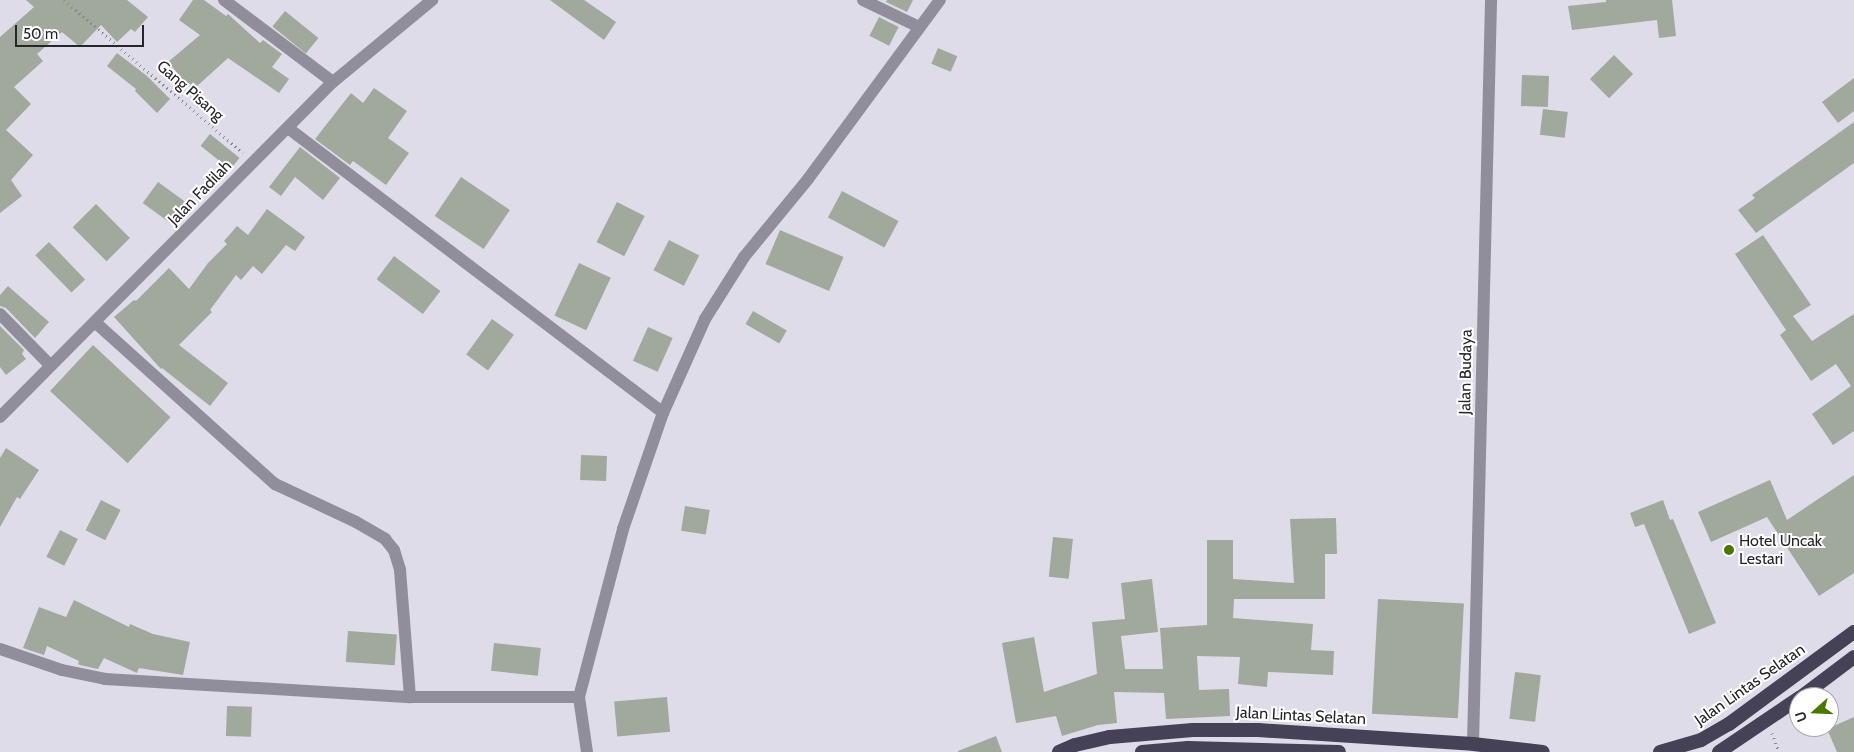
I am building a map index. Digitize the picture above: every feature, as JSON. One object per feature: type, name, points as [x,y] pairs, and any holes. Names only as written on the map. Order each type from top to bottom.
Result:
[{"type":"highway","name":"Jalan Lintas Selatan","points":[[1660,752],[1701,740],[1729,724],[1854,632]]},
{"type":"highway","points":[[1814,687],[1854,657]]},
{"type":"highway","points":[[1719,752],[1789,706]]},
{"type":"highway","name":"Jalan Lintas Selatan","points":[[1060,752],[1075,745],[1110,737],[1193,730],[1258,730],[1473,744],[1543,752]]},
{"type":"highway","name":"Jalan Lintas Selatan","points":[[1142,752],[1188,748],[1339,752]]},
{"type":"street","points":[[224,0],[333,82]]},
{"type":"street","name":"Jalan Fadilah","points":[[0,417],[96,323],[333,82],[432,0]]},
{"type":"street","points":[[863,0],[919,27]]},
{"type":"street","points":[[586,752],[579,697],[622,530],[663,413],[705,319],[744,257],[808,179],[940,0]]},
{"type":"street","name":"Jalan Budaya","points":[[1473,744],[1491,0]]},
{"type":"street","points":[[288,128],[663,413]]},
{"type":"street","points":[[0,314],[50,366]]},
{"type":"street","points":[[96,323],[275,484],[356,522],[385,539],[394,550],[400,570],[410,697]]},
{"type":"street","points":[[0,649],[62,670],[105,679],[410,697],[579,697]]},
{"type":"path","name":"Gang Pisang","points":[[64,0],[253,162]]},
{"type":"path","points":[[1768,721],[1779,752]]},
{"type":"building","points":[[26,0],[127,0],[148,17],[135,32],[131,29],[117,42],[101,25],[80,47],[62,32],[37,54],[43,61],[14,87],[31,104],[6,130],[33,155],[11,180],[22,196],[0,213],[0,37],[34,7]]},
{"type":"building","points":[[193,0],[204,0],[226,16],[228,14],[260,43],[263,40],[282,54],[272,67],[289,79],[279,93],[228,58],[195,88],[190,88],[168,62],[200,35],[179,20]]},
{"type":"building","points":[[550,0],[584,0],[616,22],[604,40]]},
{"type":"building","points":[[887,0],[913,0],[907,12],[886,2]]},
{"type":"building","points":[[1606,0],[1672,0],[1676,36],[1659,38],[1657,20],[1572,30],[1568,6],[1606,2]]},
{"type":"building","points":[[285,11],[318,38],[306,54],[272,27]]},
{"type":"building","points":[[879,17],[899,27],[889,46],[869,36]]},
{"type":"building","points":[[938,48],[957,56],[951,72],[931,64]]},
{"type":"building","points":[[117,53],[147,76],[170,99],[157,113],[135,91],[136,89],[107,66]]},
{"type":"building","points":[[1614,55],[1633,74],[1609,98],[1590,79]]},
{"type":"building","points":[[1522,75],[1549,76],[1548,107],[1521,106]]},
{"type":"building","points":[[1854,78],[1854,111],[1838,123],[1822,102]]},
{"type":"building","points":[[374,88],[407,111],[388,138],[409,153],[386,185],[353,161],[350,165],[315,139],[351,93],[363,103]]},
{"type":"building","points":[[1543,109],[1568,112],[1565,138],[1540,135]]},
{"type":"building","points":[[1854,122],[1854,163],[1756,233],[1738,210],[1755,198],[1752,195]]},
{"type":"building","points":[[210,134],[240,158],[230,170],[201,146]]},
{"type":"building","points":[[300,147],[340,178],[323,200],[295,177],[281,196],[269,187]]},
{"type":"building","points":[[461,177],[510,210],[484,249],[435,216]]},
{"type":"building","points":[[158,182],[186,202],[170,223],[143,203]]},
{"type":"building","points":[[842,191],[899,221],[884,248],[828,217]]},
{"type":"building","points":[[617,202],[645,216],[624,256],[597,242]]},
{"type":"building","points":[[96,204],[130,238],[107,261],[73,227]]},
{"type":"building","points":[[267,209],[305,237],[295,251],[286,245],[262,274],[253,266],[241,280],[236,275],[210,310],[212,312],[179,345],[228,383],[210,406],[161,369],[114,317],[134,300],[136,301],[169,268],[189,289],[208,263],[227,244],[224,241],[237,226],[248,235]]},
{"type":"building","points":[[780,230],[844,257],[829,291],[766,264]]},
{"type":"building","points":[[1763,235],[1811,305],[1793,316],[1812,341],[1854,314],[1854,431],[1833,445],[1812,414],[1851,386],[1836,364],[1811,381],[1780,335],[1786,330],[1735,254]]},
{"type":"building","points":[[669,240],[699,255],[684,286],[654,270]]},
{"type":"building","points":[[49,242],[85,279],[71,293],[35,255]]},
{"type":"building","points":[[394,256],[440,291],[423,314],[377,279]]},
{"type":"building","points":[[579,263],[611,278],[586,330],[554,316]]},
{"type":"building","points":[[8,286],[49,322],[35,338],[6,308],[0,306],[0,295]]},
{"type":"building","points":[[753,311],[787,330],[779,343],[746,324]]},
{"type":"building","points":[[492,319],[514,335],[488,370],[466,355]]},
{"type":"building","points":[[0,326],[24,350],[22,354],[26,359],[6,375],[0,367]]},
{"type":"building","points":[[648,327],[673,338],[658,372],[633,361]]},
{"type":"building","points":[[93,345],[171,417],[128,463],[50,391]]},
{"type":"building","points":[[6,448],[39,470],[20,499],[17,497],[0,527],[0,458]]},
{"type":"building","points":[[581,455],[607,456],[606,481],[580,480]]},
{"type":"building","points":[[1854,475],[1854,573],[1819,596],[1767,517],[1711,542],[1698,512],[1770,480],[1787,520]]},
{"type":"building","points":[[101,500],[121,510],[105,540],[86,530]]},
{"type":"building","points":[[1663,500],[1670,520],[1673,519],[1716,623],[1689,634],[1644,524],[1635,527],[1630,513]]},
{"type":"building","points":[[685,506],[710,510],[706,535],[681,531]]},
{"type":"building","points":[[1336,518],[1337,554],[1325,554],[1325,599],[1234,599],[1233,618],[1313,624],[1311,650],[1334,651],[1333,675],[1268,672],[1267,687],[1238,684],[1240,657],[1197,656],[1199,690],[1229,689],[1230,716],[1166,719],[1164,693],[1114,692],[1117,723],[1098,725],[1062,736],[1056,716],[1016,723],[1002,643],[1034,637],[1044,692],[1097,674],[1092,622],[1125,619],[1121,583],[1152,579],[1158,632],[1121,636],[1125,669],[1163,669],[1160,628],[1207,625],[1207,540],[1233,540],[1233,579],[1294,583],[1290,519]]},
{"type":"building","points":[[60,530],[78,539],[64,566],[46,557]]},
{"type":"building","points":[[1053,537],[1073,539],[1069,579],[1049,577]]},
{"type":"building","points":[[1378,599],[1464,604],[1458,718],[1372,714]]},
{"type":"building","points":[[74,600],[129,627],[130,624],[153,634],[190,642],[183,675],[139,668],[137,673],[104,658],[98,669],[80,665],[78,664],[79,661],[47,646],[44,655],[23,648],[39,607],[66,617]]},
{"type":"building","points":[[348,631],[397,634],[395,665],[346,662]]},
{"type":"building","points":[[494,643],[541,648],[538,676],[491,671]]},
{"type":"building","points":[[1515,672],[1541,675],[1535,722],[1509,719]]},
{"type":"building","points":[[667,697],[670,732],[617,736],[614,702]]},
{"type":"building","points":[[227,706],[252,707],[251,737],[226,736]]},
{"type":"building","points":[[1854,717],[1854,752],[1837,752],[1830,737],[1839,737],[1839,724]]},
{"type":"building","points":[[996,736],[1002,752],[958,752],[958,751]]},
{"type":"place","name":"Hotel Uncak Lestari","points":[[1729,550]]}]
